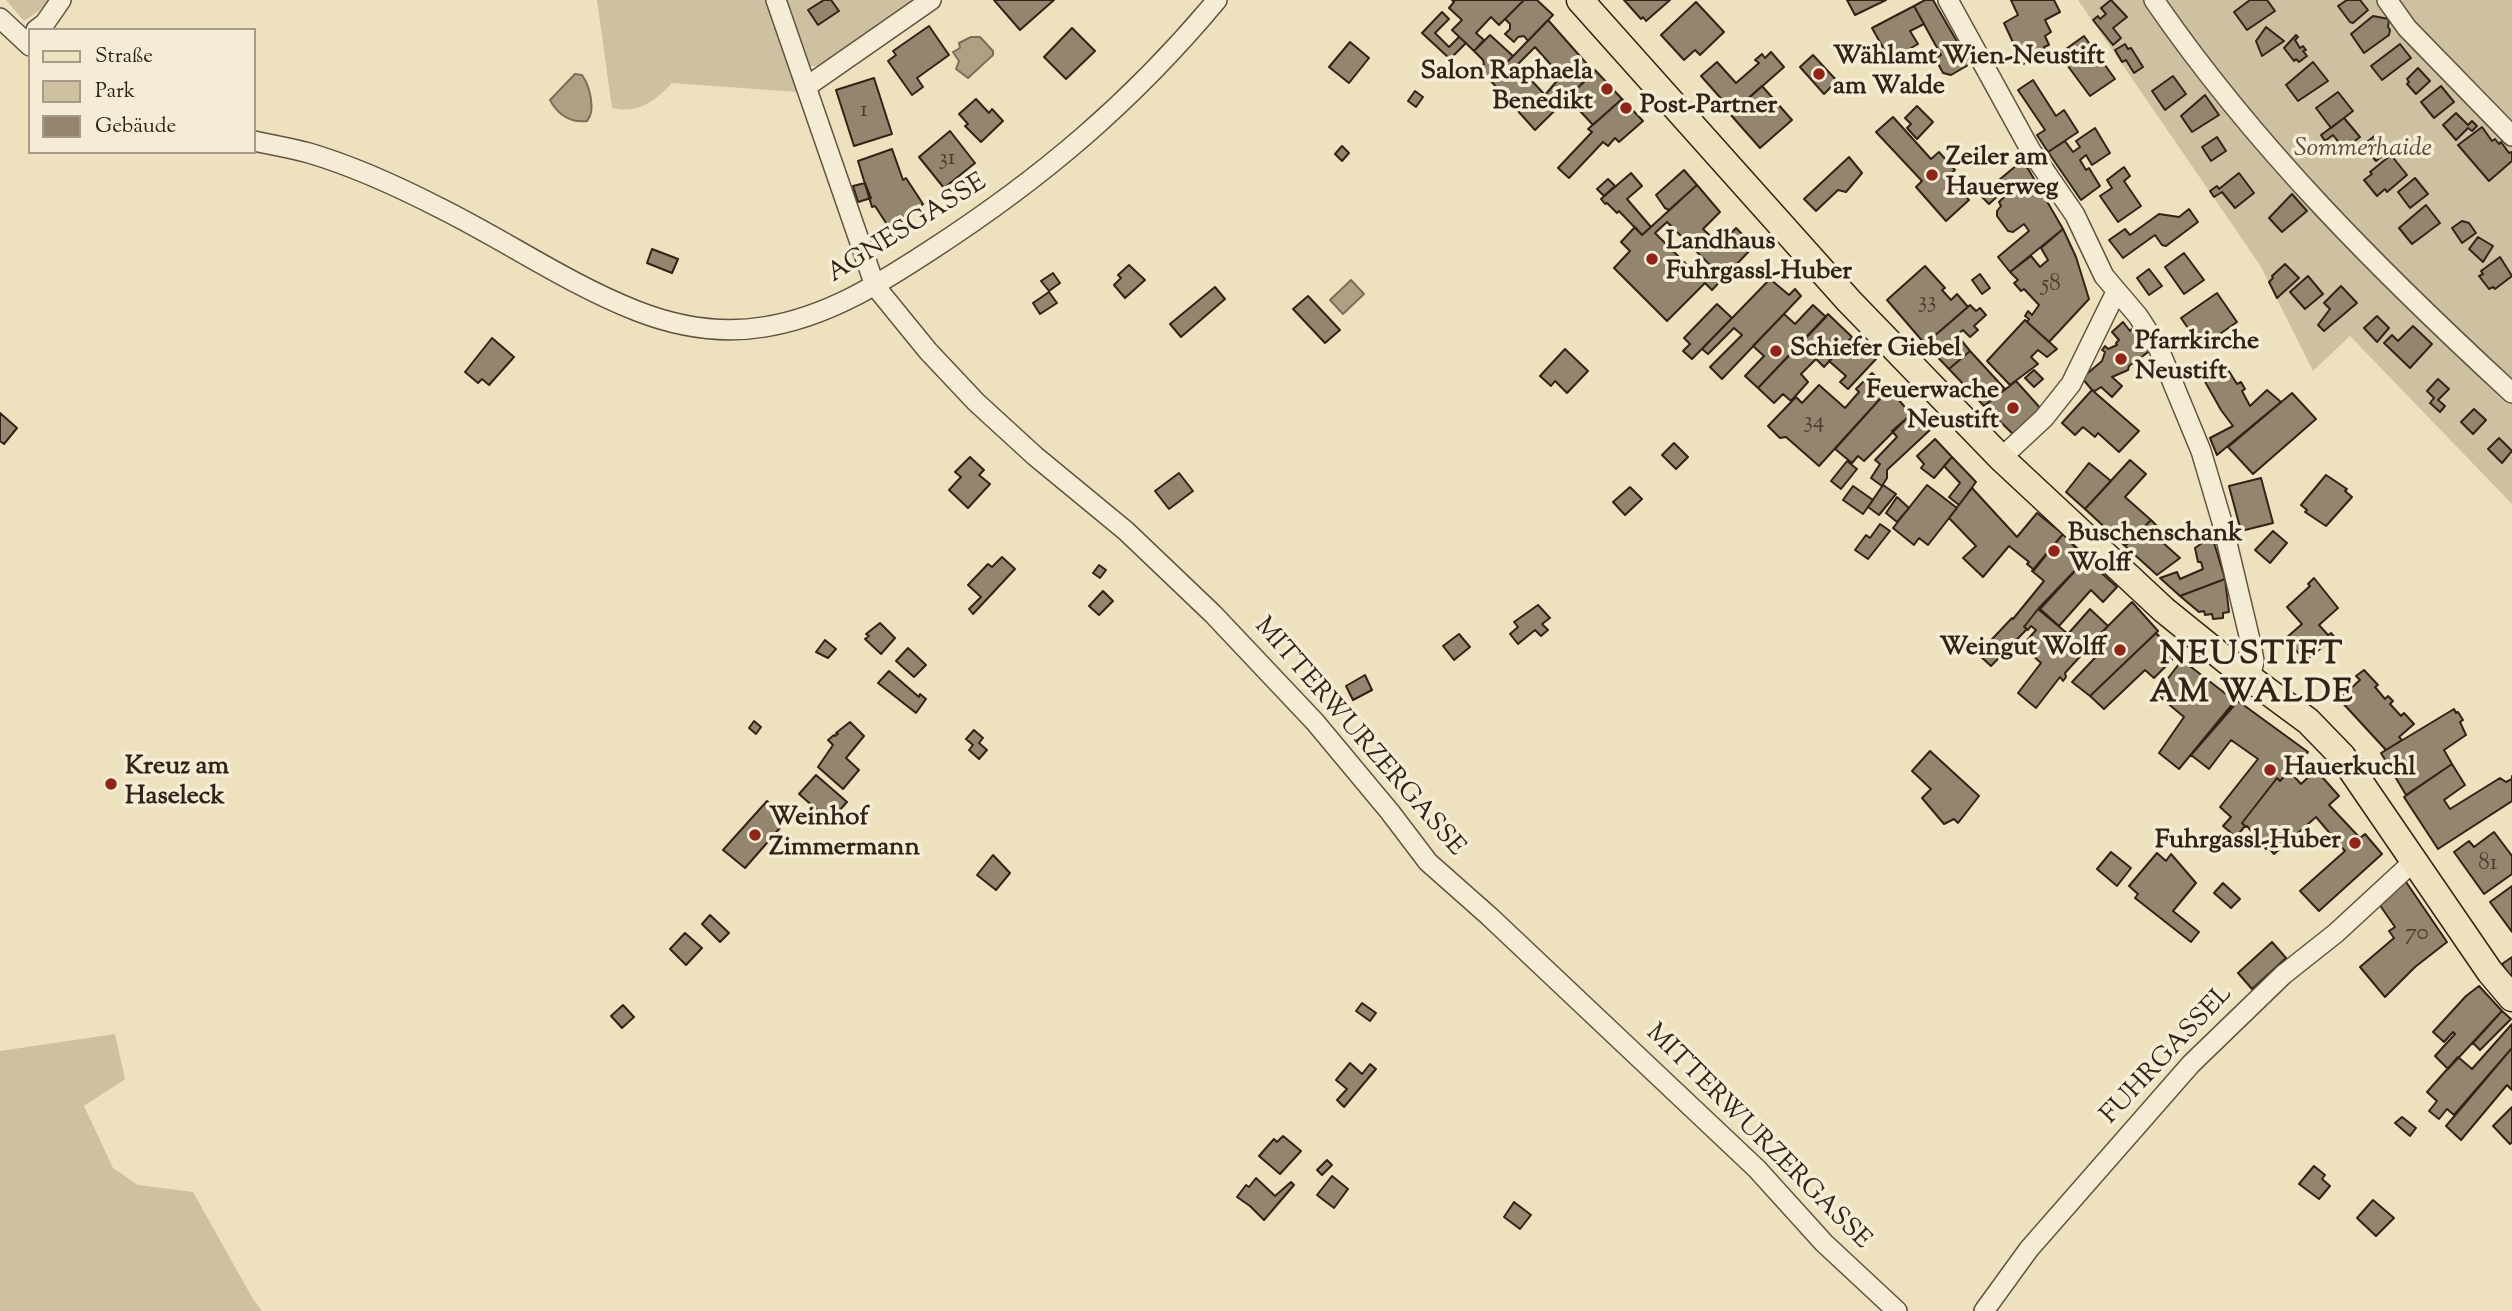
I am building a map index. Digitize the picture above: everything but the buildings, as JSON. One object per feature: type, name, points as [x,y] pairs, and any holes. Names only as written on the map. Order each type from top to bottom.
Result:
[{"type":"main road","points":[[1580,0],[1849,301],[2001,458],[2164,610],[2326,737],[2490,972],[2512,998]]},
{"type":"street","points":[[40,28],[61,0]]},
{"type":"street","name":"MITTERWURZERGASSE","points":[[776,0],[875,286],[928,351],[976,402],[1035,456],[1126,531],[1231,634],[1315,722],[1428,862],[1489,916],[1757,1169],[1824,1243],[1897,1311]]},
{"type":"street","points":[[806,87],[931,0]]},
{"type":"street","name":"AGNESGASSE","points":[[256,141],[308,153],[381,180],[439,207],[638,311],[677,324],[715,329],[764,327],[822,312],[875,286],[993,210],[1067,152],[1146,80],[1179,46],[1217,0]]},
{"type":"street","points":[[1948,0],[2012,118],[2074,215],[2104,276],[2138,316],[2158,347],[2201,451],[2222,522],[2251,644],[2254,661],[2250,678]]},
{"type":"street","points":[[2154,0],[2259,139],[2291,175],[2512,393]]},
{"type":"street","points":[[2387,0],[2407,28],[2512,135]]},
{"type":"street","points":[[0,18],[28,36]]},
{"type":"street","points":[[2001,458],[2044,418],[2064,394],[2116,292]]},
{"type":"street","name":"FUHRGASSEL","points":[[1984,1311],[2029,1249],[2191,1064],[2283,975],[2336,933],[2414,861]]},
{"type":"green space","points":[[6,0],[48,0],[40,10],[24,21]]},
{"type":"green space","points":[[597,0],[768,0],[798,92],[672,83],[646,104],[630,109],[612,108]]},
{"type":"green space","points":[[786,0],[914,0],[818,66],[807,66]]},
{"type":"green space","name":"Sommerhaide","points":[[2078,0],[2512,0],[2512,504],[2350,336],[2313,371],[2260,265]]},
{"type":"green space","points":[[115,1034],[125,1079],[84,1106],[113,1168],[138,1185],[193,1192],[262,1311],[0,1311],[0,1051]]},
{"type":"shaded area","points":[[971,37],[980,37],[993,51],[993,55],[968,78],[956,69],[959,61],[953,52],[960,48],[959,43]]},
{"type":"shaded area","points":[[575,74],[582,75],[589,92],[591,111],[587,121],[566,117],[550,100]]},
{"type":"shaded area","points":[[1351,280],[1364,294],[1343,314],[1330,300]]},
{"type":"place","name":"Wählamt Wien-Neustift am Walde","points":[[1819,74]]},
{"type":"place","name":"Salon Raphaela Benedikt","points":[[1607,89]]},
{"type":"place","name":"Post-Partner","points":[[1626,108]]},
{"type":"place","name":"Zeiler am Hauerweg","points":[[1932,175]]},
{"type":"place","name":"Landhaus Fuhrgassl-Huber","points":[[1652,259]]},
{"type":"place","name":"Schiefer Giebel","points":[[1776,351]]},
{"type":"place","name":"Pfarrkirche Neustift","points":[[2121,359]]},
{"type":"place","name":"Feuerwache Neustift","points":[[2013,408]]},
{"type":"place","name":"Buschenschank Wolff","points":[[2054,551]]},
{"type":"place","name":"Weingut Wolff","points":[[2120,650]]},
{"type":"place","name":"Hauerkuchl","points":[[2270,770]]},
{"type":"place","name":"Kreuz am Haseleck","points":[[111,784]]},
{"type":"place","name":"Weinhof Zimmermann","points":[[755,835]]},
{"type":"place","name":"Fuhrgassl-Huber","points":[[2355,843]]},
{"type":"district","name":"NEUSTIFT AM WALDE","points":[[2252,676]]}]
